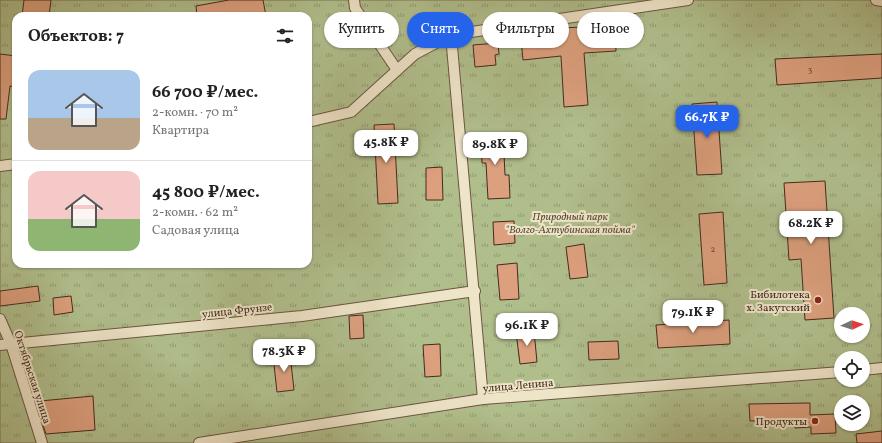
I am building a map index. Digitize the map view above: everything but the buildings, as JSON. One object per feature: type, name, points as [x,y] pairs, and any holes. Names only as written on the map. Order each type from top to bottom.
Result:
[{"type":"street","points":[[354,0],[355,8],[397,70]]},
{"type":"street","points":[[474,32],[688,0]]},
{"type":"street","points":[[876,0],[882,1]]},
{"type":"street","points":[[312,121],[351,112],[415,54],[426,48]]},
{"type":"street","points":[[452,48],[475,291],[483,399]]},
{"type":"street","points":[[0,166],[12,164]]},
{"type":"street","name":"улица Фрунзе","points":[[0,345],[302,316],[475,291]]},
{"type":"street","name":"Октябрьская улица","points":[[0,319],[11,344],[42,443]]},
{"type":"street","points":[[870,369],[882,368]]},
{"type":"street","name":"улица Ленина","points":[[199,443],[483,399],[834,373]]},
{"type":"green space","name":"Природный парк \"Волго-Ахтубинская пойма\"","points":[[0,0],[882,0],[882,443],[0,443]]},
{"type":"place","name":"Бибилотека х. Закутский","points":[[818,300]]},
{"type":"place","name":"Продукты","points":[[815,421]]}]
